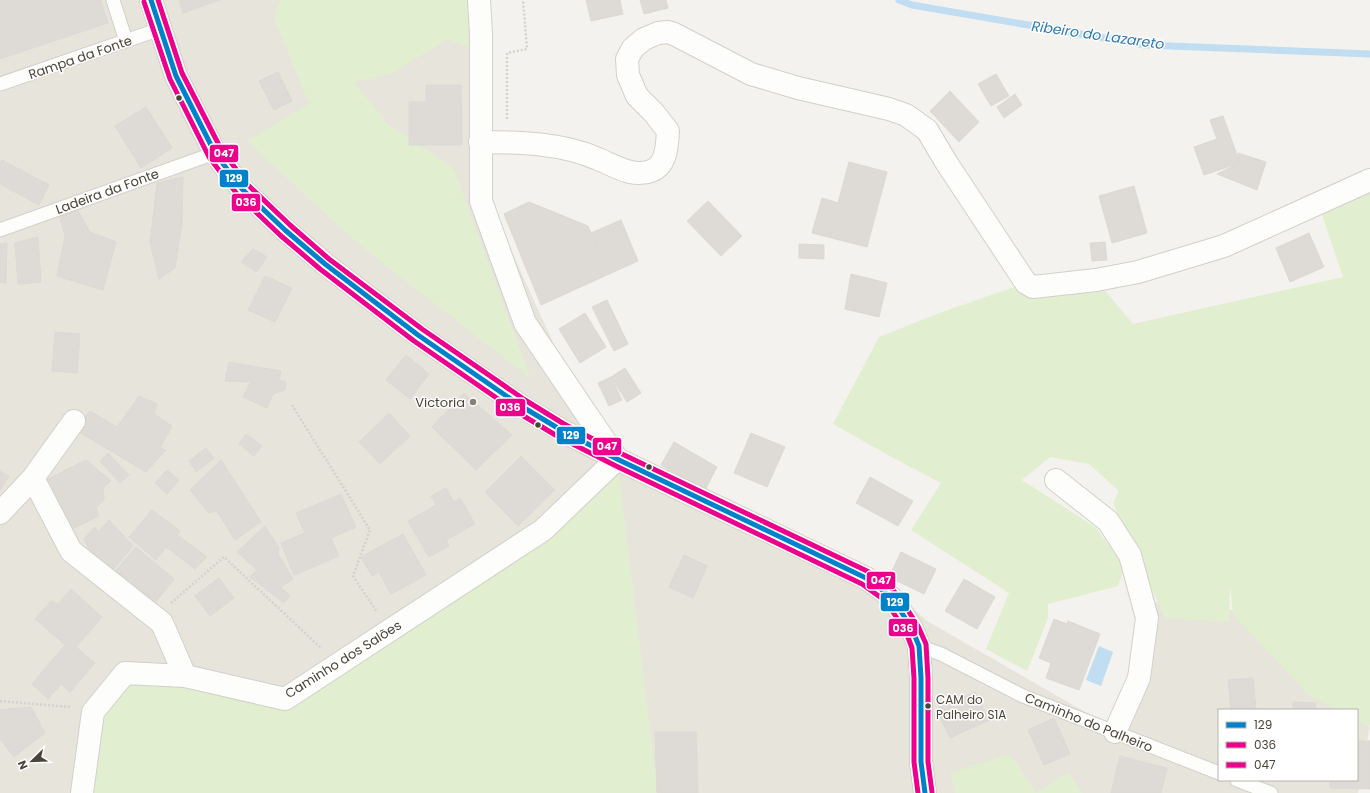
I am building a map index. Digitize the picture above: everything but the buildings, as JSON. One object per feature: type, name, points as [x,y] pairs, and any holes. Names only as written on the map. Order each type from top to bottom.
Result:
[{"type":"main road","points":[[151,0],[176,76],[215,153],[242,188],[284,230],[324,264],[418,335],[520,406],[562,430],[617,458],[866,578],[885,592],[895,602],[912,629],[919,646],[922,685],[921,762],[925,793]]},
{"type":"street","points":[[479,0],[481,40],[481,201],[525,323],[617,458]]},
{"type":"street","points":[[480,142],[507,142],[570,150],[596,158],[627,172],[652,171],[662,162],[666,149],[668,131],[654,113],[637,96],[628,75],[627,59],[633,48],[644,38],[658,33],[668,32],[751,74],[798,88],[906,115],[927,130],[946,162],[1026,283],[1033,287],[1096,280],[1138,272],[1224,246],[1370,180]]},
{"type":"street","points":[[0,513],[33,478],[74,421]]},
{"type":"street","name":"Caminho dos Salões","points":[[82,793],[93,712],[125,673],[185,676],[285,699],[543,530],[617,458]]},
{"type":"street","points":[[33,478],[71,551],[162,623],[185,676]]},
{"type":"street","points":[[1056,480],[1108,521],[1130,556],[1147,618],[1139,678],[1115,732]]},
{"type":"lane","points":[[113,0],[126,41]]},
{"type":"lane","name":"Rampa da Fonte","points":[[0,84],[160,29]]},
{"type":"lane","name":"Ladeira da Fonte","points":[[0,230],[215,153]]},
{"type":"lane","name":"Caminho do Palheiro","points":[[919,646],[941,654],[1023,696],[1218,773]]},
{"type":"lane","points":[[1240,781],[1271,793]]},
{"type":"path","points":[[507,142],[507,53],[527,49],[523,0]]},
{"type":"path","points":[[292,405],[370,530],[354,576],[389,630]]},
{"type":"path","points":[[154,617],[224,557],[338,664]]},
{"type":"path","points":[[0,701],[95,709]]},
{"type":"shaded area","points":[[0,0],[484,0],[473,166],[599,444],[871,571],[927,621],[1115,729],[1145,601],[1233,610],[1314,683],[1348,709],[1218,709],[1218,781],[1358,781],[1358,717],[1370,725],[1358,793],[0,793]]},
{"type":"green space","points":[[280,0],[468,0],[469,48],[448,39],[391,74],[354,82],[389,125],[454,169],[531,379],[357,243],[247,141],[309,104],[274,18]]},
{"type":"green space","points":[[1370,180],[1370,727],[1358,721],[1358,709],[1335,709],[1311,697],[1233,615],[1230,584],[1229,622],[1165,618],[1113,503],[1119,491],[1089,464],[1050,457],[1022,480],[1095,527],[1125,566],[1118,586],[1048,604],[1048,618],[1027,671],[986,649],[1009,593],[911,530],[941,483],[833,424],[879,337],[942,312],[1026,283],[1096,280],[1133,324],[1343,277],[1318,203]]},
{"type":"green space","points":[[617,459],[658,793],[82,793],[93,712],[125,673],[285,699],[543,530]]},
{"type":"green space","points":[[1010,754],[1036,793],[955,793],[950,773]]},
{"type":"green space","points":[[1068,773],[1082,793],[1036,793]]},
{"type":"water","points":[[1099,646],[1113,652],[1101,686],[1086,680]]},
{"type":"waterway","name":"Ribeiro do Lazareto","points":[[899,0],[912,5],[1145,45],[1370,54]]},
{"type":"transit line","name":"129","points":[[151,0],[176,76],[215,153],[242,189],[285,230],[325,264],[418,335],[521,406],[561,430],[617,459],[866,578],[885,592],[895,602],[912,629],[919,646],[921,678],[921,762],[925,793]]},
{"type":"transit line","name":"047","points":[[158,0],[182,73],[221,149],[247,184],[290,225],[329,259],[422,329],[525,400],[564,424],[620,453],[869,572],[890,587],[900,598],[918,626],[926,644],[928,678],[928,762],[932,792]]},
{"type":"transit line","name":"036","points":[[144,2],[170,79],[209,157],[237,194],[280,235],[320,269],[414,341],[517,412],[557,436],[614,465],[862,584],[880,597],[889,606],[906,632],[912,648],[914,678],[914,762],[918,793]]},
{"type":"place","name":"Victoria","points":[[473,402]]},
{"type":"place","name":"CAM do Palheiro S1A","points":[[928,706]]}]
